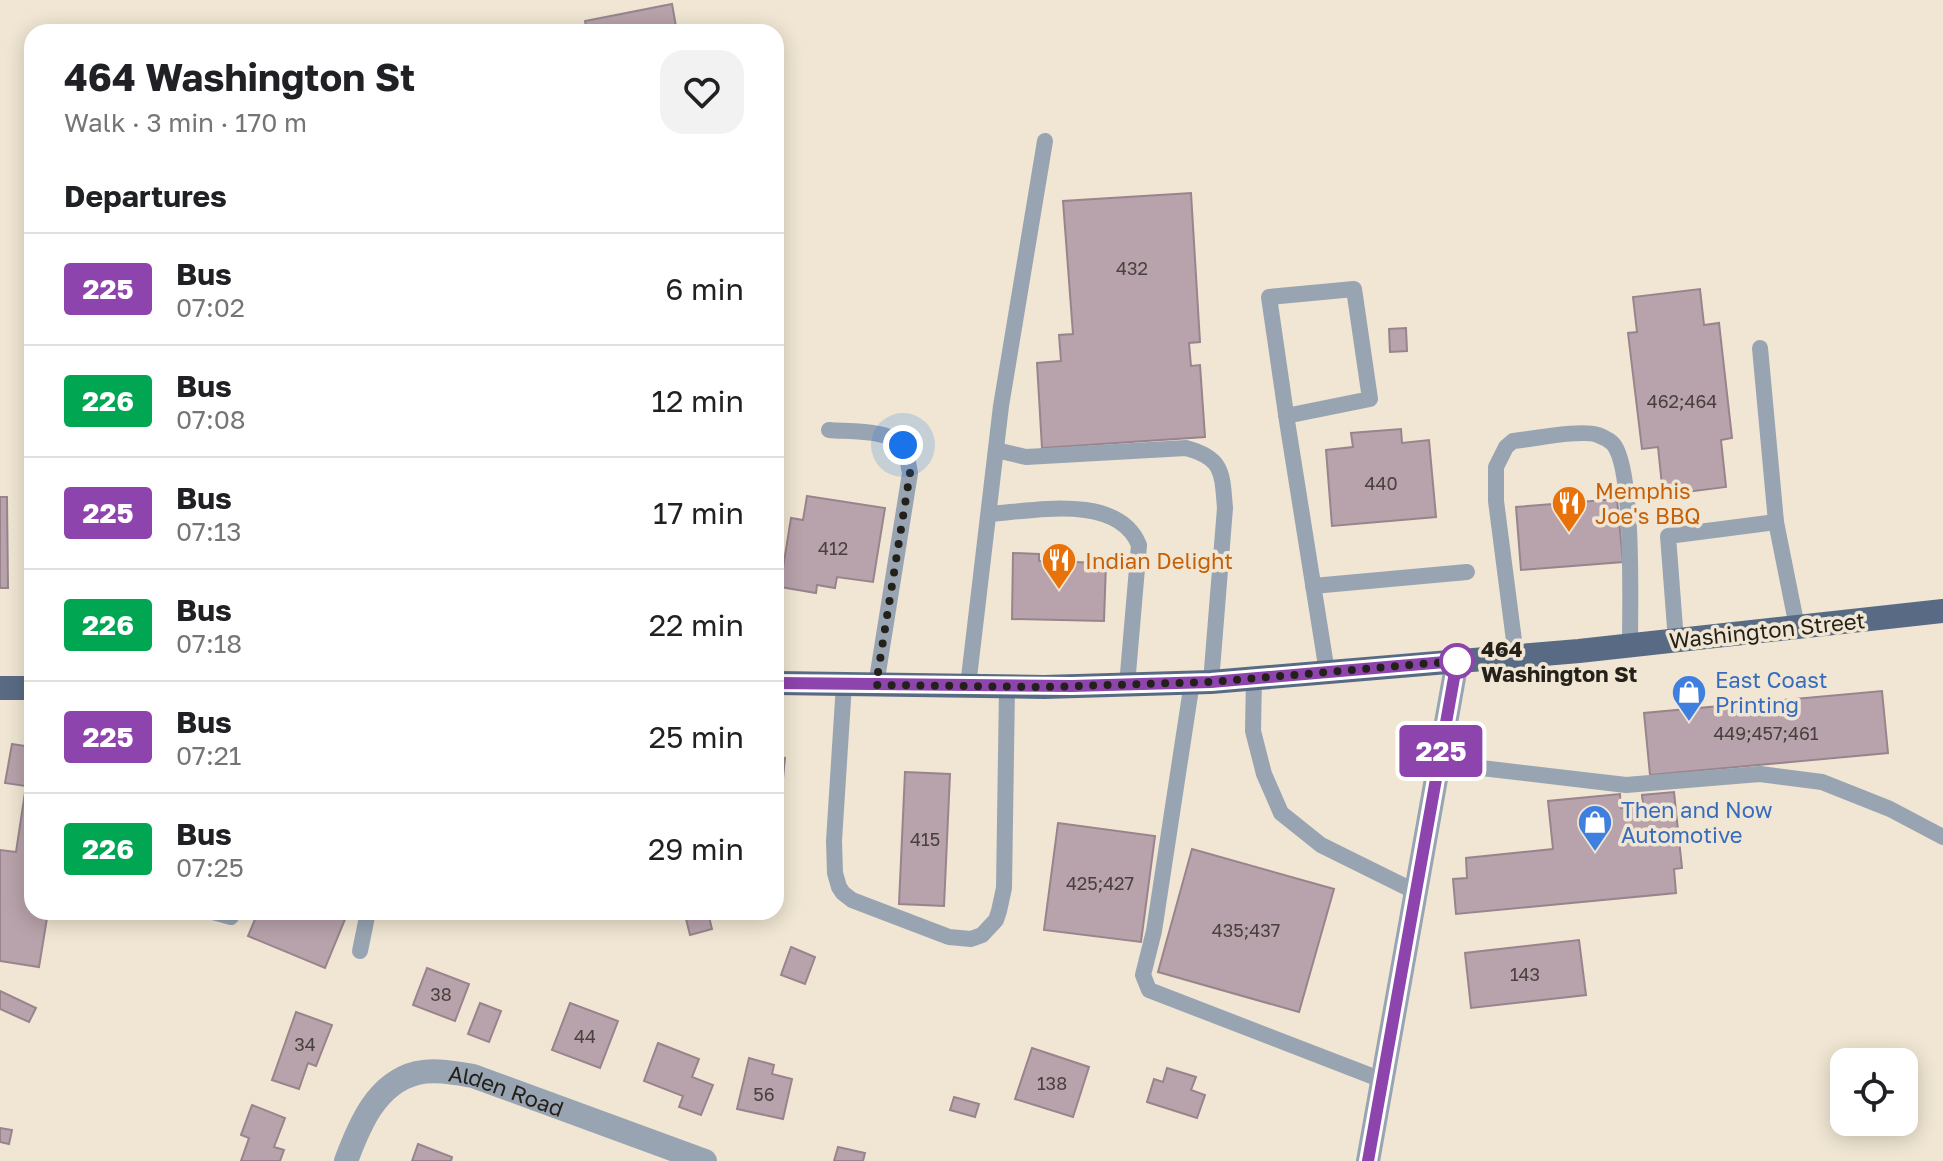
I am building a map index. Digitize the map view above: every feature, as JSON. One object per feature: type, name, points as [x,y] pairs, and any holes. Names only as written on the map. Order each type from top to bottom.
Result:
[{"type":"main road","name":"Washington Street","points":[[784,683],[1007,687],[1202,682],[1676,641],[1943,611]]},
{"type":"main road","points":[[0,688],[24,688]]},
{"type":"street","points":[[1368,1161],[1457,661]]},
{"type":"street","name":"Alden Road","points":[[346,1161],[367,1111],[391,1085],[417,1073],[442,1071],[473,1076],[705,1161]]},
{"type":"lane","points":[[968,686],[1001,406],[1045,141]]},
{"type":"lane","points":[[1286,416],[1370,399],[1354,289],[1269,297],[1286,416],[1327,672]]},
{"type":"lane","points":[[1760,348],[1776,522],[1797,627]]},
{"type":"lane","points":[[829,430],[894,438],[903,445],[910,473],[876,685]]},
{"type":"lane","points":[[1516,656],[1496,501],[1496,467],[1506,447],[1513,441],[1587,433],[1601,436],[1613,444],[1623,467],[1628,517],[1630,645]]},
{"type":"lane","points":[[996,450],[1026,457],[1186,448],[1216,462],[1223,483],[1225,508],[1202,682],[1143,975],[1149,990],[1382,1080]]},
{"type":"lane","points":[[989,514],[1086,510],[1123,523],[1135,535],[1139,545],[1127,685]]},
{"type":"lane","points":[[1676,641],[1668,536],[1776,522]]},
{"type":"lane","points":[[1313,586],[1467,572]]},
{"type":"lane","points":[[1254,678],[1253,731],[1264,774],[1281,813],[1321,845],[1416,892]]},
{"type":"lane","points":[[844,684],[834,841],[835,873],[839,887],[852,900],[949,937],[971,939],[982,935],[996,920],[1004,888],[1007,687]]},
{"type":"lane","points":[[1439,763],[1616,784],[1760,774],[1822,782],[1890,809],[1943,837]]},
{"type":"lane","points":[[360,951],[366,920]]},
{"type":"building","points":[[672,4],[676,24],[586,24],[585,21]]},
{"type":"building","points":[[1191,193],[1200,342],[1189,343],[1191,366],[1200,365],[1205,437],[1042,448],[1037,363],[1061,361],[1059,335],[1073,334],[1063,201]]},
{"type":"building","points":[[1700,289],[1704,325],[1719,323],[1732,438],[1721,440],[1726,487],[1663,495],[1658,447],[1642,449],[1628,333],[1637,332],[1633,297]]},
{"type":"building","points":[[1406,328],[1407,351],[1390,352],[1389,329]]},
{"type":"building","points":[[1401,429],[1402,443],[1429,440],[1436,517],[1332,526],[1326,450],[1353,447],[1351,433]]},
{"type":"building","points":[[807,496],[885,508],[873,582],[837,577],[835,588],[817,585],[816,593],[784,588],[784,562],[791,518],[803,520]]},
{"type":"building","points":[[0,497],[7,497],[8,588],[0,588]]},
{"type":"building","name":"Memphis Joe's BBQ","points":[[1617,499],[1623,562],[1521,570],[1516,507]]},
{"type":"building","name":"Indian Delight","points":[[1013,553],[1039,554],[1039,561],[1106,563],[1104,621],[1012,619]]},
{"type":"building","points":[[1882,691],[1888,753],[1650,775],[1644,713]]},
{"type":"building","points":[[12,744],[24,746],[24,786],[5,783]]},
{"type":"building","points":[[905,772],[950,774],[944,906],[899,904]]},
{"type":"building","name":"Then and Now Automotive","points":[[1674,792],[1682,868],[1674,869],[1676,893],[1456,914],[1453,879],[1467,878],[1466,858],[1553,849],[1548,801],[1620,794],[1621,808],[1643,806],[1642,795]]},
{"type":"building","points":[[24,799],[24,920],[47,920],[39,967],[0,961],[0,850],[16,852]]},
{"type":"building","points":[[1058,823],[1155,836],[1141,942],[1044,930]]},
{"type":"building","points":[[1192,849],[1334,889],[1299,1012],[1158,972]]},
{"type":"building","points":[[255,920],[345,920],[325,968],[248,936]]},
{"type":"building","points":[[686,920],[710,920],[712,929],[690,935]]},
{"type":"building","points":[[1579,940],[1586,995],[1471,1008],[1465,953]]},
{"type":"building","points":[[791,947],[815,957],[805,984],[781,975]]},
{"type":"building","points":[[427,968],[469,984],[455,1021],[413,1005]]},
{"type":"building","points":[[0,991],[36,1008],[29,1022],[0,1009]]},
{"type":"building","points":[[480,1003],[501,1011],[489,1042],[468,1034]]},
{"type":"building","points":[[570,1003],[618,1021],[600,1068],[552,1050]]},
{"type":"building","points":[[296,1012],[332,1025],[316,1066],[308,1063],[299,1089],[272,1080]]},
{"type":"building","points":[[658,1043],[699,1059],[692,1077],[713,1085],[701,1115],[679,1107],[683,1096],[644,1081]]},
{"type":"building","points":[[1032,1048],[1089,1067],[1073,1117],[1015,1099]]},
{"type":"building","points":[[749,1058],[774,1065],[772,1074],[792,1079],[783,1119],[737,1109]]},
{"type":"building","points":[[1167,1068],[1196,1077],[1191,1090],[1205,1095],[1197,1118],[1147,1102],[1154,1079],[1163,1082]]},
{"type":"building","points":[[954,1097],[979,1104],[975,1117],[950,1110]]},
{"type":"building","points":[[252,1105],[285,1118],[274,1147],[284,1150],[280,1161],[241,1161],[249,1138],[241,1135]]},
{"type":"building","points":[[0,1128],[12,1130],[9,1144],[0,1142]]},
{"type":"building","points":[[418,1144],[452,1157],[451,1161],[412,1161]]},
{"type":"building","points":[[838,1147],[865,1153],[863,1161],[834,1161]]},
{"type":"bus line","name":"225","points":[[784,683],[1025,687],[1211,682],[1457,661],[1368,1161]]},
{"type":"place","name":"Memphis Joe's BBQ","points":[[1569,534]]},
{"type":"place","name":"Indian Delight","points":[[1059,591]]},
{"type":"place","name":"464 Washington St","points":[[1457,661]]},
{"type":"place","name":"East Coast Printing","points":[[1689,723]]},
{"type":"place","name":"Then and Now Automotive","points":[[1595,853]]},
{"type":"route","points":[[903,445],[910,473],[876,685],[1044,687],[1211,682],[1457,661]]}]
